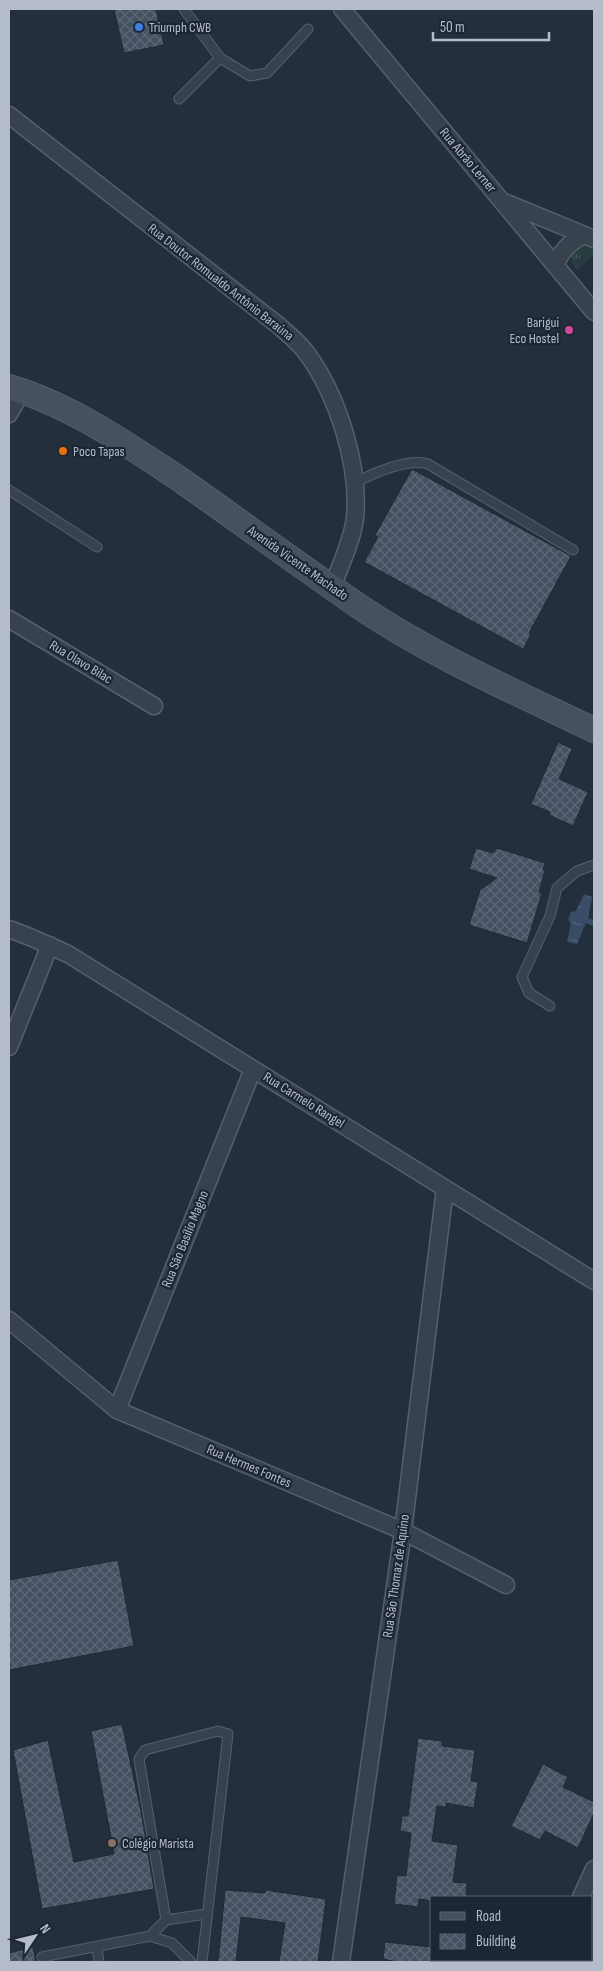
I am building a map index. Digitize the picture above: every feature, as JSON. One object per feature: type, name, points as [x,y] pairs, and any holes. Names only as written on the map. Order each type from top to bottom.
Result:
[{"type":"street","name":"Rua Abrão Lerner","points":[[342,9],[594,312]]},
{"type":"street","name":"Rua Doutor Romualdo Antônio Baraúna","points":[[9,115],[295,340],[307,354],[316,368],[333,404],[350,454],[355,483],[354,521],[349,542],[332,588]]},
{"type":"street","points":[[502,201],[589,237]]},
{"type":"street","points":[[555,265],[566,247],[573,240],[589,237]]},
{"type":"street","points":[[9,414],[16,389]]},
{"type":"street","name":"Avenida Vicente Machado","points":[[16,389],[56,405],[119,440],[192,488],[332,588],[426,647],[594,730]]},
{"type":"street","name":"Rua Olavo Bilac","points":[[9,619],[154,706]]},
{"type":"street","name":"Rua Carmelo Rangel","points":[[9,930],[50,945],[83,964],[594,1281]]},
{"type":"street","points":[[9,1047],[50,945]]},
{"type":"street","name":"Rua São Basílio Magno","points":[[117,1410],[253,1069]]},
{"type":"street","name":"Rua São Thomaz de Aquino","points":[[341,1962],[403,1531],[446,1188]]},
{"type":"street","name":"Rua Hermes Fontes","points":[[9,1320],[117,1410],[403,1531],[506,1585]]},
{"type":"street","points":[[581,1896],[594,1869]]},
{"type":"lane","points":[[184,9],[220,58],[250,76],[267,73],[308,29]]},
{"type":"lane","points":[[179,99],[220,58]]},
{"type":"lane","points":[[355,483],[372,474],[419,461],[428,464],[573,550]]},
{"type":"lane","points":[[9,490],[97,547]]},
{"type":"lane","points":[[550,1006],[529,993],[522,977],[550,916],[557,888],[577,871],[594,864]]},
{"type":"lane","points":[[166,1920],[139,1758],[145,1750],[218,1731],[228,1734],[202,1962]]},
{"type":"lane","points":[[150,1936],[166,1920],[206,1914]]},
{"type":"lane","points":[[42,1957],[150,1936],[172,1942],[191,1962]]},
{"type":"lane","points":[[96,1946],[99,1962]]},
{"type":"green space","points":[[585,246],[594,249],[594,254],[577,270],[571,258],[572,255],[576,250]]},
{"type":"water","points":[[584,894],[592,897],[588,918],[594,920],[594,926],[586,923],[577,944],[567,942],[571,923],[568,920],[571,912],[576,911]]},
{"type":"building","name":"Triumph CWB","points":[[114,9],[156,9],[164,45],[124,53]]},
{"type":"building","points":[[412,469],[571,556],[529,633],[531,634],[523,649],[364,562],[378,537],[375,535]]},
{"type":"building","points":[[558,742],[572,749],[559,779],[588,792],[573,826],[549,815],[550,812],[531,804]]},
{"type":"building","points":[[476,848],[493,853],[497,848],[545,863],[539,892],[542,893],[527,943],[469,925],[480,890],[497,878],[469,869]]},
{"type":"building","points":[[118,1560],[134,1646],[9,1670],[9,1580]]},
{"type":"building","points":[[122,1724],[141,1811],[154,1889],[42,1909],[13,1750],[48,1740],[74,1862],[114,1854],[91,1731]]},
{"type":"building","points":[[418,1738],[442,1741],[442,1746],[475,1750],[471,1781],[478,1782],[474,1808],[446,1803],[446,1807],[437,1806],[432,1841],[458,1845],[453,1882],[467,1883],[466,1896],[430,1896],[430,1901],[419,1899],[418,1907],[394,1904],[397,1875],[406,1876],[411,1833],[400,1831],[402,1816],[408,1816]]},
{"type":"building","points":[[543,1764],[568,1777],[563,1787],[594,1802],[594,1813],[578,1848],[545,1831],[540,1840],[511,1826]]},
{"type":"building","points":[[225,1890],[265,1893],[265,1890],[326,1899],[318,1962],[279,1962],[285,1923],[241,1917],[236,1962],[218,1962]]},
{"type":"building","points":[[385,1942],[430,1947],[430,1961],[432,1962],[397,1962],[383,1959]]},
{"type":"building","points":[[33,1947],[36,1962],[9,1962],[9,1953]]},
{"type":"place","name":"Triumph CWB","points":[[139,27]]},
{"type":"place","name":"Barigui Eco Hostel","points":[[569,330]]},
{"type":"place","name":"Poco Tapas","points":[[63,451]]},
{"type":"place","name":"Colégio Marista","points":[[112,1843]]}]
